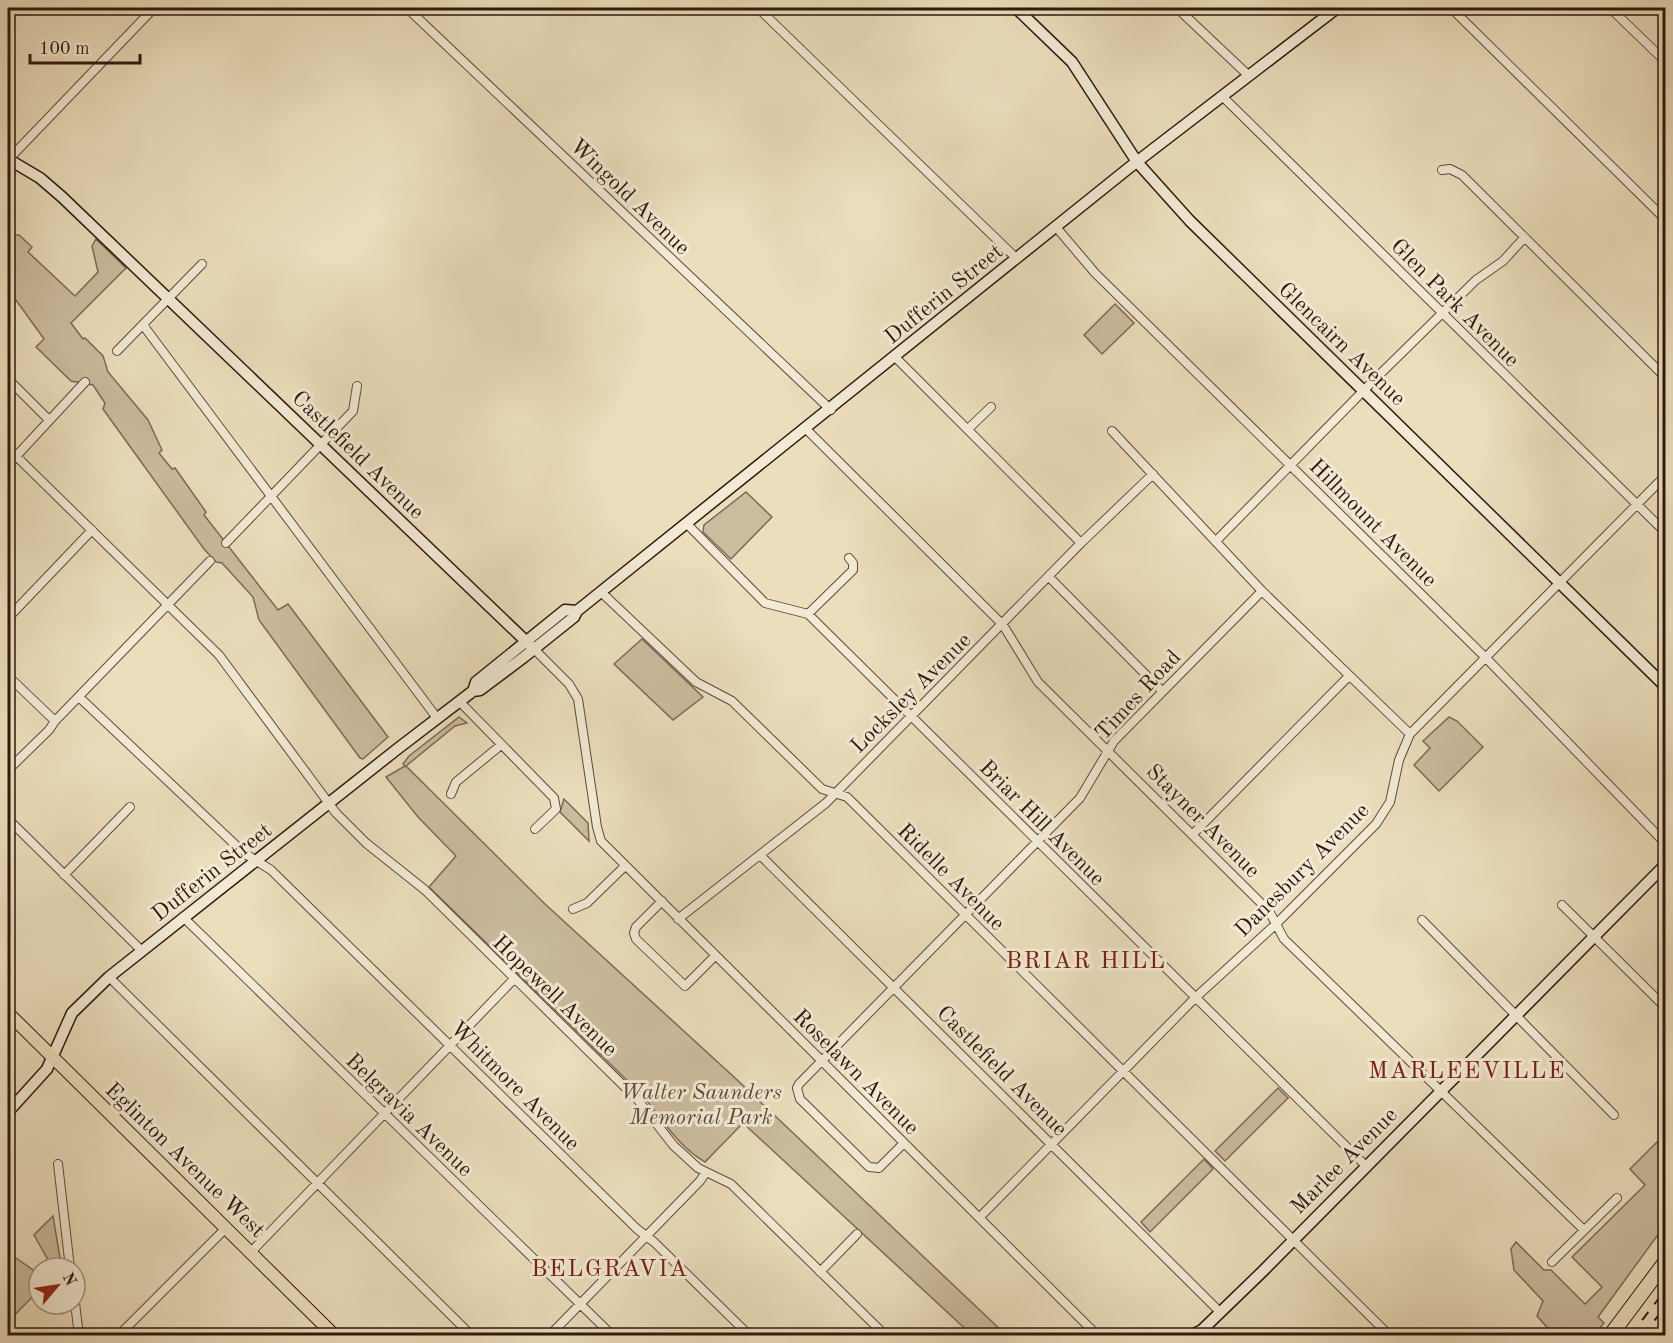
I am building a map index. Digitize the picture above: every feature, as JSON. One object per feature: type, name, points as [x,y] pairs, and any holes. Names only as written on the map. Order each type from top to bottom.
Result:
[{"type":"highway","points":[[1610,1335],[1665,1261]]},
{"type":"main road","name":"Eglinton Avenue West","points":[[8,1013],[335,1335]]},
{"type":"street","points":[[8,159],[154,8]]},
{"type":"street","name":"Wingold Avenue","points":[[407,8],[831,410]]},
{"type":"street","points":[[758,8],[1016,258]]},
{"type":"street","name":"Glencairn Avenue","points":[[1016,8],[1072,62],[1137,162],[1190,221],[1665,687]]},
{"type":"street","points":[[1177,8],[1248,75]]},
{"type":"street","name":"Dufferin Street","points":[[473,691],[480,690],[534,649],[574,617],[577,611],[831,410],[1016,258],[1335,8]]},
{"type":"street","points":[[1451,8],[1665,220]]},
{"type":"street","points":[[1610,8],[1665,62]]},
{"type":"street","name":"Glen Park Avenue","points":[[1222,96],[1665,533]]},
{"type":"street","name":"Castlefield Avenue","points":[[8,159],[40,178],[55,191],[322,444],[569,684],[578,699],[597,827]]},
{"type":"street","points":[[1442,170],[1450,170],[1462,175],[1665,378]]},
{"type":"street","name":"Hillmount Avenue","points":[[1056,227],[1095,273],[1485,657],[1665,844]]},
{"type":"street","points":[[1217,540],[1364,390],[1524,238]]},
{"type":"street","points":[[117,351],[202,264]]},
{"type":"street","points":[[143,325],[437,718]]},
{"type":"street","points":[[895,357],[1081,543]]},
{"type":"street","points":[[8,379],[49,420]]},
{"type":"street","points":[[8,465],[85,382]]},
{"type":"street","points":[[226,543],[354,411],[357,386]]},
{"type":"street","points":[[968,429],[991,407]]},
{"type":"street","name":"Stayner Avenue","points":[[806,429],[1003,624],[1038,682],[1269,911],[1284,939],[1584,1230]]},
{"type":"street","points":[[1112,431],[1217,540],[1262,591],[1348,677],[1410,734]]},
{"type":"street","name":"Hopewell Avenue","points":[[16,456],[219,655],[330,803],[366,843],[425,890],[513,980],[638,1101],[673,1145],[706,1172],[731,1184],[886,1335]]},
{"type":"street","name":"Locksley Avenue","points":[[678,919],[835,793],[1081,543],[1153,474]]},
{"type":"street","name":"Danesbury Avenue","points":[[980,1218],[1195,998],[1275,925],[1381,817],[1390,802],[1399,760],[1410,734],[1665,475]]},
{"type":"street","points":[[686,523],[765,603],[808,614],[853,570],[853,563],[849,558]]},
{"type":"street","points":[[8,618],[92,530]]},
{"type":"street","points":[[8,770],[210,561]]},
{"type":"street","points":[[1049,577],[1161,691]]},
{"type":"street","name":"Times Road","points":[[904,1143],[879,1168],[869,1167],[800,1099],[797,1089],[821,1061],[1080,798],[1107,749],[1161,691],[1262,591]]},
{"type":"street","name":"Ridelle Avenue","points":[[601,592],[696,681],[732,701],[822,789],[847,797],[1390,1335]]},
{"type":"street","name":"Dufferin Street","points":[[8,1112],[42,1076],[72,1013],[109,977],[460,702],[473,691],[476,682],[525,640],[565,610],[577,611]]},
{"type":"street","name":"Briar Hill Avenue","points":[[808,614],[1365,1165]]},
{"type":"street","points":[[8,676],[55,721]]},
{"type":"street","points":[[1193,834],[1348,677]]},
{"type":"street","name":"Whitmore Avenue","points":[[79,697],[256,862],[271,870],[750,1335]]},
{"type":"street","points":[[460,702],[554,798],[555,809],[535,829]]},
{"type":"street","points":[[451,794],[456,782],[501,745]]},
{"type":"street","points":[[64,875],[130,807]]},
{"type":"street","points":[[8,819],[142,951]]},
{"type":"street","name":"Roselawn Avenue","points":[[597,827],[601,841],[624,867],[662,901],[1098,1335]]},
{"type":"street","name":"Castlefield Avenue","points":[[760,855],[1220,1312]]},
{"type":"street","name":"Marlee Avenue","points":[[1190,1335],[1201,1333],[1665,864]]},
{"type":"street","points":[[573,909],[587,903],[624,867]]},
{"type":"street","points":[[662,901],[636,927],[634,936],[685,986],[716,956]]},
{"type":"street","points":[[1562,904],[1665,1008]]},
{"type":"street","name":"Belgravia Avenue","points":[[183,917],[383,1114],[613,1335]]},
{"type":"street","points":[[1422,920],[1614,1115]]},
{"type":"street","points":[[109,977],[472,1335]]},
{"type":"street","points":[[250,1252],[513,980]]},
{"type":"street","points":[[58,1164],[69,1256]]},
{"type":"street","points":[[549,1335],[700,1181],[706,1172]]},
{"type":"street","points":[[1552,1262],[1617,1198]]},
{"type":"street","points":[[118,1335],[226,1228]]},
{"type":"street","points":[[820,1272],[857,1234]]},
{"type":"street","points":[[77,1316],[79,1335]]},
{"type":"green space","points":[[8,235],[19,235],[32,247],[28,252],[75,296],[98,272],[92,246],[96,239],[126,268],[71,323],[83,339],[85,338],[103,356],[108,372],[148,420],[162,450],[159,453],[172,469],[175,468],[206,512],[204,515],[278,610],[288,604],[388,737],[363,759],[360,758],[259,620],[253,597],[222,563],[216,562],[204,549],[103,409],[105,403],[93,385],[71,381],[36,347],[44,339],[8,289]]},
{"type":"green space","points":[[1115,304],[1134,323],[1102,354],[1084,335]]},
{"type":"green space","points":[[746,492],[772,517],[731,559],[703,532],[704,525]]},
{"type":"green space","points":[[642,639],[703,697],[673,720],[614,664]]},
{"type":"green space","name":"Walter Saunders Memorial Park","points":[[459,717],[467,723],[455,726],[406,766],[545,904],[734,1077],[1006,1335],[972,1335],[743,1123],[705,1162],[695,1156],[672,1133],[645,1098],[429,887],[456,856],[418,817],[386,777],[405,766],[403,764],[409,756]]},
{"type":"green space","points":[[1449,717],[1457,721],[1483,747],[1439,791],[1414,765],[1430,748],[1423,741]]},
{"type":"green space","points":[[564,799],[588,823],[589,841],[560,812]]},
{"type":"green space","points":[[1278,1088],[1288,1098],[1225,1161],[1215,1151]]},
{"type":"green space","points":[[1665,1134],[1665,1225],[1598,1317],[1604,1323],[1594,1335],[1554,1335],[1537,1316],[1543,1301],[1514,1270],[1511,1249],[1516,1242],[1544,1270],[1551,1270],[1585,1304],[1602,1287],[1572,1257],[1645,1185],[1630,1169]]},
{"type":"green space","points":[[1204,1159],[1213,1169],[1150,1232],[1141,1222]]},
{"type":"green space","points":[[53,1216],[60,1256],[46,1256],[34,1235]]},
{"type":"green space","points":[[16,1258],[27,1266],[27,1302],[8,1322],[8,1264]]},
{"type":"railway","points":[[1630,1336],[1666,1289]]},
{"type":"railway","points":[[1642,1336],[1666,1306]]},
{"type":"district","name":"BRIAR HILL","points":[[1086,960]]},
{"type":"district","name":"MARLEEVILLE","points":[[1467,1070]]},
{"type":"district","name":"BELGRAVIA","points":[[610,1268]]}]
